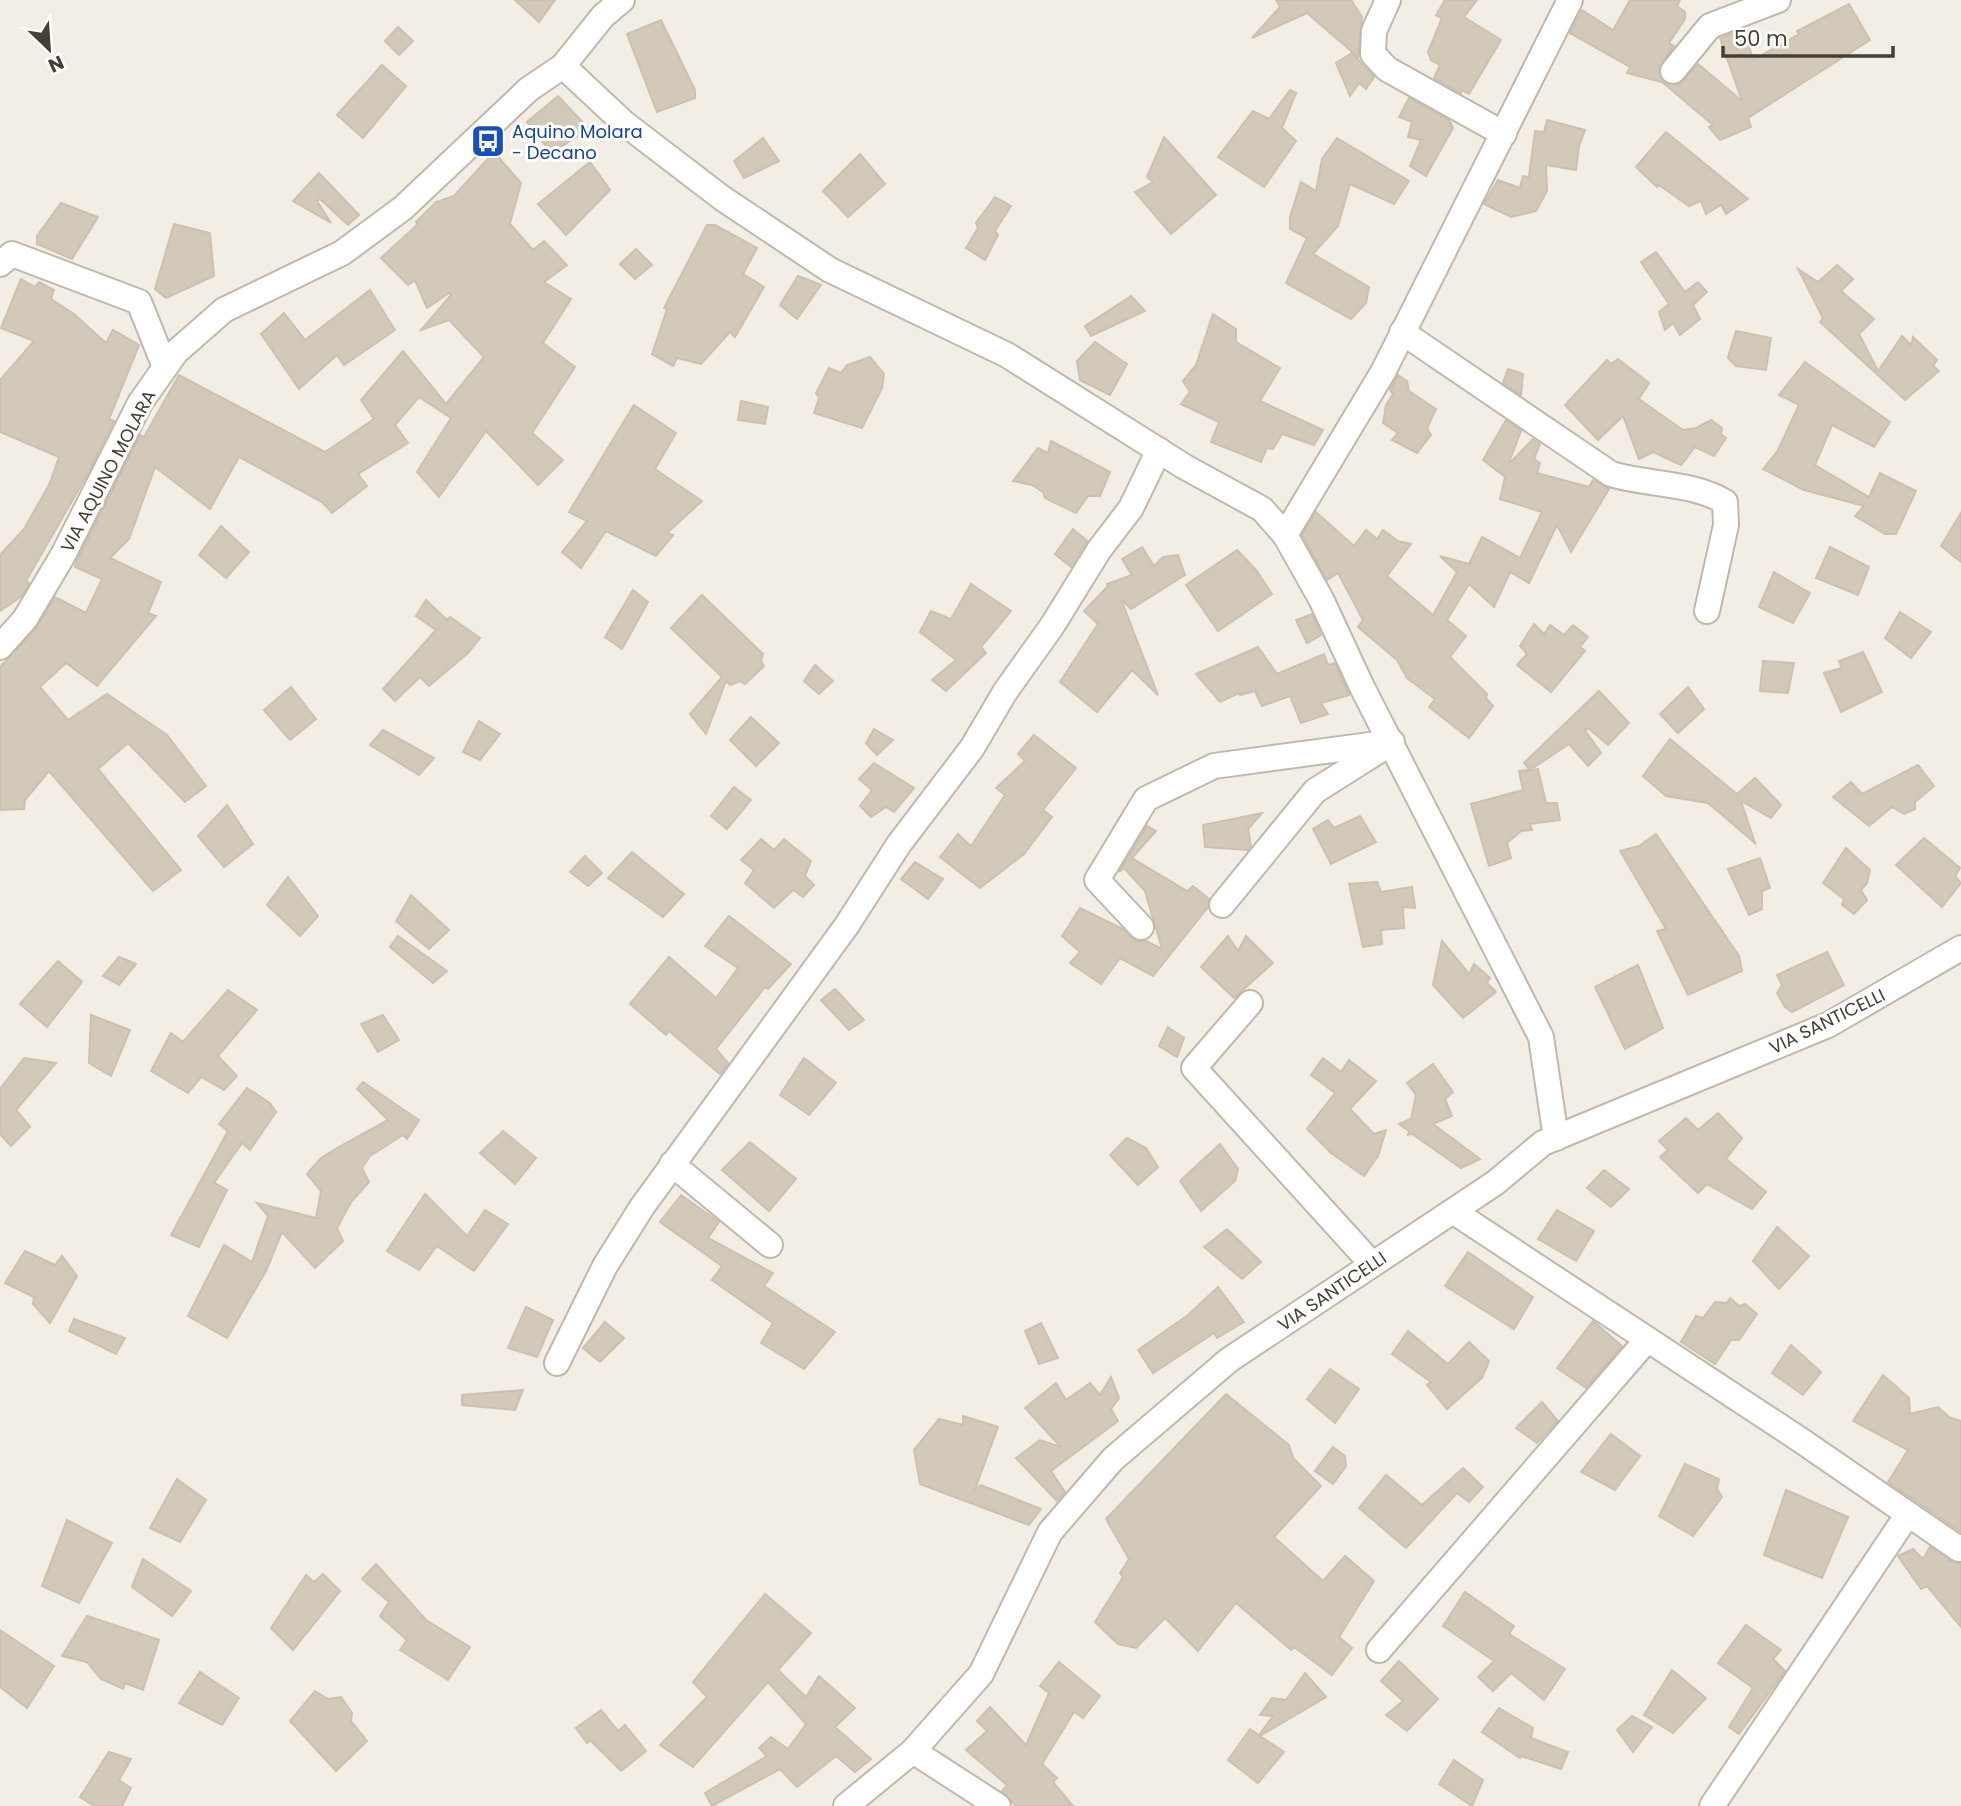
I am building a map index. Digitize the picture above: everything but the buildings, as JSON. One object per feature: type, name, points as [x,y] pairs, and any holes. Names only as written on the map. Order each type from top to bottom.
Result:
[{"type":"street","name":"VIA AQUINO MOLARA","points":[[0,647],[25,619],[63,555],[140,403],[176,352],[224,310],[342,253],[402,208],[529,89],[563,66],[599,8],[622,0]]},
{"type":"street","points":[[1388,0],[1374,31],[1373,54],[1387,69],[1503,134]]},
{"type":"street","points":[[1285,535],[1383,372],[1570,0]]},
{"type":"street","points":[[1673,71],[1710,26],[1777,0]]},
{"type":"street","points":[[563,66],[624,123],[712,190],[830,270],[1007,355],[1159,450],[1262,509],[1285,535],[1321,599],[1541,1037],[1556,1138]]},
{"type":"street","points":[[0,264],[12,254],[139,302],[165,368]]},
{"type":"street","points":[[1402,332],[1611,474],[1641,483],[1712,494],[1725,502],[1726,525],[1707,611]]},
{"type":"street","points":[[557,1363],[605,1266],[672,1164],[847,925],[899,844],[972,748],[1005,692],[1052,626],[1099,550],[1131,508],[1159,450]]},
{"type":"street","points":[[1222,905],[1315,791],[1392,742]]},
{"type":"street","points":[[1141,927],[1097,880],[1146,799],[1214,766],[1392,742]]},
{"type":"street","name":"VIA SANTICELLI","points":[[846,1806],[913,1751],[981,1674],[1050,1532],[1113,1459],[1229,1360],[1454,1212],[1544,1143],[1828,1025],[1961,948]]},
{"type":"street","points":[[1250,1003],[1194,1068],[1372,1264]]},
{"type":"street","points":[[672,1164],[770,1245]]},
{"type":"street","points":[[1454,1212],[1959,1549],[1961,1547]]},
{"type":"street","points":[[1379,1650],[1646,1340]]},
{"type":"street","points":[[1712,1806],[1908,1514]]},
{"type":"street","points":[[913,1751],[998,1806]]},
{"type":"place","name":"Aquino Molara - Decano","points":[[488,141]]}]
